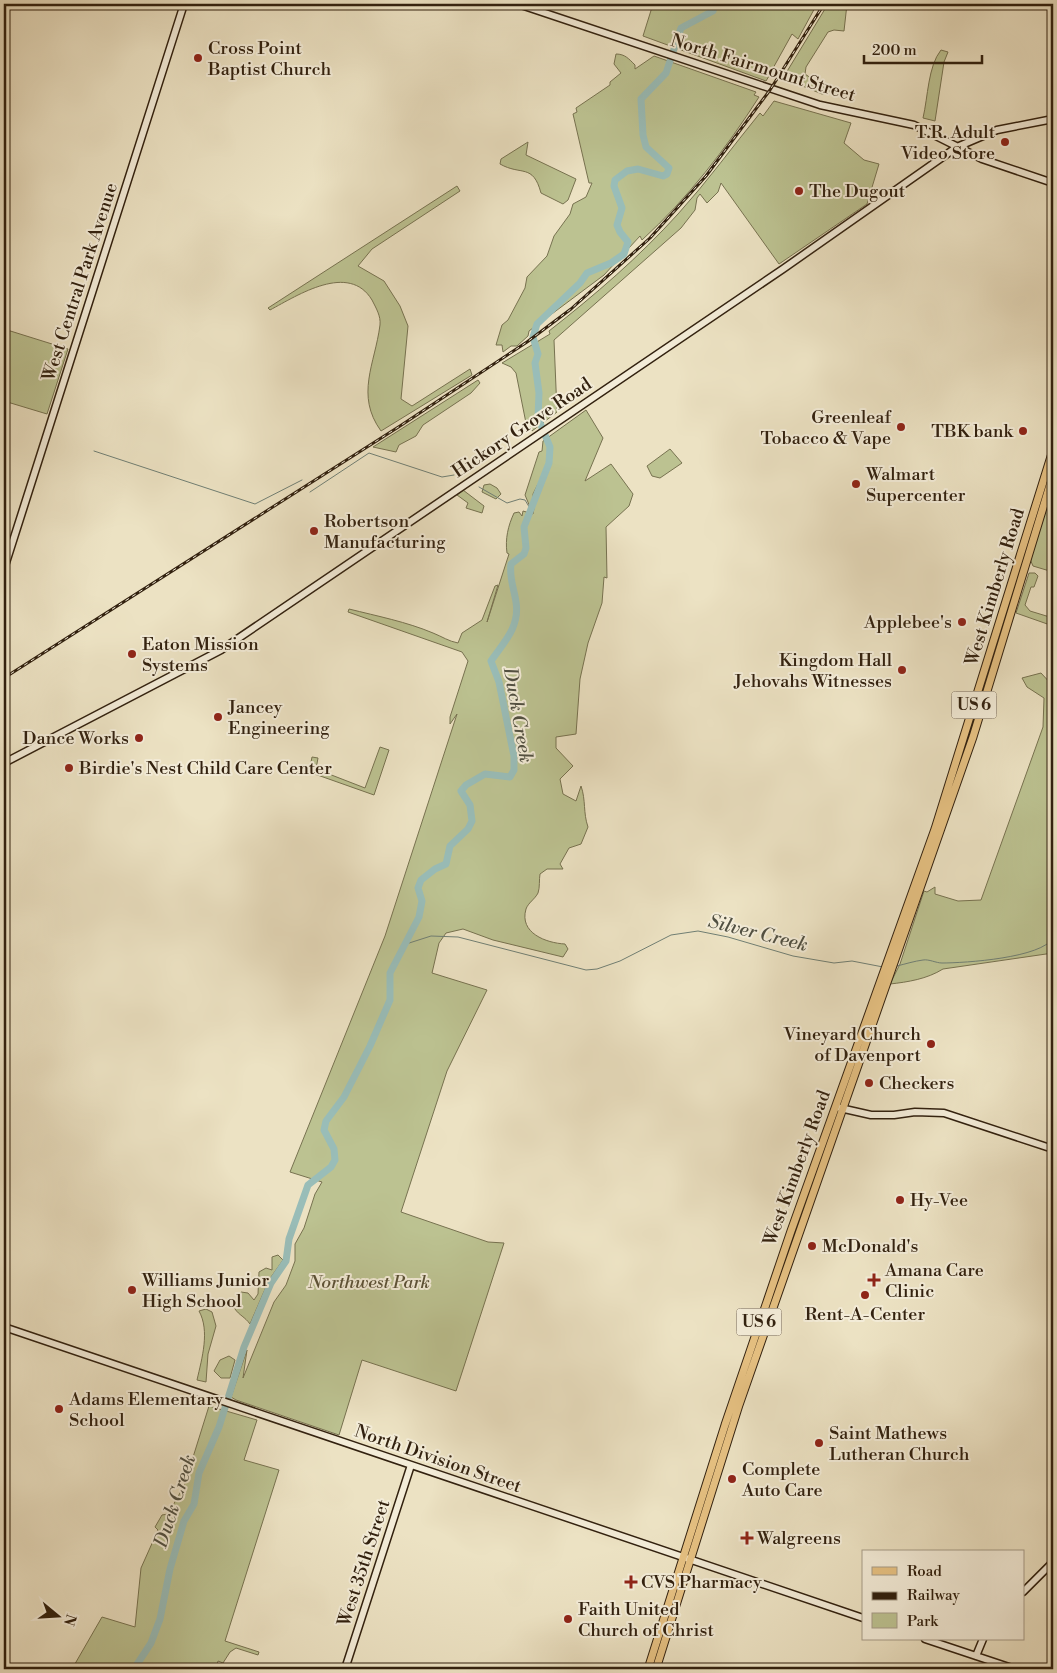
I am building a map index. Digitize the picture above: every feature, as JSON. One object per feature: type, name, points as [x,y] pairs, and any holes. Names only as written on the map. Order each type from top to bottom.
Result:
[{"type":"main road","name":"West Central Park Avenue","points":[[4,569],[184,4]]},
{"type":"main road","name":"North Fairmount Street","points":[[518,4],[820,105],[902,122],[932,133],[982,159],[1053,183]]},
{"type":"main road","name":"Hickory Grove Road","points":[[4,763],[221,650],[778,272],[957,147],[997,130],[1053,119]]},
{"type":"main road","name":"West Kimberly Road","points":[[648,1669],[935,829],[1051,474],[1053,450]]},
{"type":"main road","points":[[839,1108],[871,1115],[924,1111],[944,1113],[1053,1149]]},
{"type":"main road","name":"North Division Street","points":[[4,1328],[862,1618]]},
{"type":"main road","name":"West 35th Street","points":[[345,1669],[411,1466]]},
{"type":"main road","name":"West Kimberly Road","points":[[656,1669],[687,1559]]},
{"type":"main road","points":[[1024,1591],[1053,1562]]},
{"type":"main road","points":[[928,1640],[1015,1669]]},
{"type":"main road","points":[[976,1656],[983,1640]]},
{"type":"green space","points":[[653,4],[817,4],[798,39],[792,34],[772,70],[774,76],[769,76],[766,81],[643,36]]},
{"type":"green space","points":[[828,4],[847,4],[844,31],[834,30],[828,32],[806,67],[805,74],[831,92],[822,94],[783,78]]},
{"type":"green space","points":[[941,50],[948,52],[944,62],[935,121],[923,118],[933,64]]},
{"type":"green space","points":[[616,54],[629,59],[635,65],[635,69],[654,56],[756,92],[754,95],[759,97],[705,173],[659,224],[642,240],[640,236],[604,275],[529,331],[528,336],[517,346],[511,346],[503,352],[502,345],[496,345],[502,325],[508,320],[525,288],[527,277],[547,256],[554,236],[570,214],[573,204],[586,197],[592,183],[589,183],[573,114],[577,112],[576,108],[610,85],[610,82],[621,73],[614,64]]},
{"type":"green space","name":"The Dugout","points":[[774,101],[851,123],[844,143],[864,160],[879,164],[867,204],[779,264],[721,183],[718,192],[707,203],[700,194],[697,198],[695,210],[681,228],[554,340],[557,412],[532,431],[529,419],[526,423],[516,373],[511,367],[502,363],[550,334],[549,331],[600,289],[648,245],[689,202],[760,113],[763,116]]},
{"type":"green space","points":[[528,142],[526,155],[576,179],[568,200],[563,204],[541,193],[538,184],[530,174],[500,164],[501,159]]},
{"type":"green space","points":[[457,186],[460,191],[372,249],[358,266],[384,281],[400,306],[408,326],[401,399],[412,406],[470,369],[472,375],[381,431],[373,418],[368,392],[380,318],[372,300],[362,289],[350,283],[323,285],[270,310],[268,308]]},
{"type":"green space","points":[[4,329],[68,349],[47,414],[4,401]]},
{"type":"green space","points":[[478,380],[480,383],[471,393],[423,425],[416,436],[399,445],[396,452],[373,447]]},
{"type":"green space","name":"Northwest Park","points":[[586,410],[603,438],[585,481],[611,464],[633,494],[629,506],[606,527],[607,578],[604,577],[602,603],[588,643],[580,679],[576,734],[556,737],[556,748],[573,766],[560,779],[563,794],[576,801],[581,786],[588,827],[581,844],[569,848],[560,864],[563,869],[547,869],[540,874],[538,893],[526,909],[526,924],[530,930],[542,939],[565,944],[568,949],[563,957],[493,940],[463,929],[446,933],[439,943],[432,973],[487,990],[447,1071],[401,1212],[488,1242],[504,1243],[456,1391],[362,1360],[339,1435],[231,1397],[247,1350],[243,1378],[274,1302],[286,1285],[295,1261],[295,1244],[304,1228],[315,1194],[322,1182],[290,1172],[385,936],[457,714],[450,724],[450,717],[468,661],[462,652],[348,612],[349,609],[402,622],[458,643],[462,633],[482,620],[495,586],[498,585],[487,622],[509,554],[506,548],[507,538],[514,513],[519,512],[522,516],[523,511],[533,514],[538,484],[533,494],[534,507],[530,507],[525,495],[539,452],[542,451],[543,441]]},
{"type":"green space","points":[[670,449],[682,463],[660,478],[652,476],[647,466]]},
{"type":"green space","points":[[490,484],[497,488],[501,494],[496,499],[482,492],[484,485]]},
{"type":"green space","points":[[1053,488],[1053,572],[1033,566],[1030,559]]},
{"type":"green space","points":[[463,490],[484,506],[482,513],[466,508],[468,503],[457,495]]},
{"type":"green space","points":[[1029,573],[1035,573],[1038,576],[1034,587],[1031,587],[1025,605],[1030,611],[1053,618],[1053,626],[1016,613]]},
{"type":"green space","points":[[1041,673],[1053,686],[1053,953],[943,969],[924,978],[890,984],[900,964],[924,891],[927,892],[935,887],[935,894],[958,901],[981,900],[1043,727],[1044,698],[1027,687],[1022,678]]},
{"type":"green space","points":[[380,747],[389,750],[374,795],[309,772],[312,757],[318,758],[316,769],[365,788]]},
{"type":"green space","points":[[278,1255],[283,1260],[269,1280],[250,1324],[235,1309],[237,1297],[241,1292],[248,1293],[254,1300],[258,1294],[259,1272],[266,1268],[272,1270],[272,1257]]},
{"type":"green space","points":[[206,1309],[212,1312],[216,1326],[208,1354],[206,1382],[197,1380],[205,1336],[199,1311]]},
{"type":"green space","points":[[229,1356],[235,1360],[230,1378],[221,1378],[214,1371],[220,1360]]},
{"type":"green space","points":[[209,1406],[257,1420],[244,1460],[279,1470],[225,1641],[259,1652],[258,1655],[236,1648],[230,1652],[223,1663],[218,1661],[216,1669],[72,1669],[102,1617],[135,1627],[141,1568],[158,1530],[155,1527],[162,1515],[168,1514],[184,1486]]},
{"type":"waterway","name":"Duck Creek","points":[[134,1669],[151,1643],[160,1619],[170,1569],[184,1521],[194,1504],[199,1473],[219,1427],[244,1347],[271,1283],[286,1261],[289,1239],[308,1185],[331,1167],[335,1160],[334,1149],[324,1130],[326,1121],[344,1097],[370,1046],[390,1000],[390,973],[419,917],[422,901],[418,888],[421,880],[435,869],[446,864],[450,846],[468,829],[472,821],[470,805],[461,791],[466,785],[485,774],[510,777],[514,770],[514,756],[499,682],[491,661],[506,641],[516,619],[517,611],[511,578],[511,564],[524,554],[526,548],[524,527],[549,463],[550,447],[538,418],[539,393],[535,363],[538,354],[533,337],[537,324],[580,283],[587,273],[611,263],[624,254],[628,242],[617,225],[622,208],[614,186],[615,180],[627,171],[638,169],[663,176],[667,174],[669,168],[646,147],[643,135],[641,99],[666,73],[681,28],[713,11],[715,4]]},
{"type":"waterway","points":[[94,451],[255,504],[302,480]]},
{"type":"waterway","points":[[310,492],[369,453],[442,477],[454,475]]},
{"type":"waterway","points":[[479,487],[507,503],[520,499],[525,500],[531,510]]},
{"type":"waterway","name":"Silver Creek","points":[[403,945],[431,936],[458,937],[586,970],[597,969],[620,961],[671,935],[698,931],[728,937],[793,956],[834,963],[852,961],[883,967]]},
{"type":"waterway","name":"Silver Creek","points":[[897,966],[923,960],[953,963],[1019,955],[1046,945],[1053,938]]},
{"type":"railway","points":[[4,678],[400,426],[527,342],[571,309],[650,238],[706,176],[770,90],[824,4]]},
{"type":"place","name":"Cross Point Baptist Church","points":[[198,58]]},
{"type":"place","name":"T.R. Adult Video Store","points":[[1005,142]]},
{"type":"place","name":"The Dugout","points":[[799,191]]},
{"type":"place","name":"Greenleaf Tobacco & Vape","points":[[901,427]]},
{"type":"place","name":"TBK bank","points":[[1023,431]]},
{"type":"place","name":"Walmart Supercenter","points":[[856,484]]},
{"type":"place","name":"Robertson Manufacturing","points":[[314,531]]},
{"type":"place","name":"Applebee's","points":[[962,622]]},
{"type":"place","name":"Eaton Mission Systems","points":[[132,654]]},
{"type":"place","name":"Kingdom Hall Jehovahs Witnesses","points":[[902,670]]},
{"type":"place","name":"Jancey Engineering","points":[[218,717]]},
{"type":"place","name":"Dance Works","points":[[139,738]]},
{"type":"place","name":"Birdie's Nest Child Care Center","points":[[69,768]]},
{"type":"place","name":"Vineyard Church of Davenport","points":[[931,1044]]},
{"type":"place","name":"Checkers","points":[[869,1083]]},
{"type":"place","name":"Hy-Vee","points":[[900,1200]]},
{"type":"place","name":"McDonald's","points":[[812,1246]]},
{"type":"place","name":"Amana Care Clinic","points":[[874,1280]]},
{"type":"place","name":"Williams Junior High School","points":[[132,1290]]},
{"type":"place","name":"Rent-A-Center","points":[[865,1295]]},
{"type":"place","name":"Adams Elementary School","points":[[59,1409]]},
{"type":"place","name":"Saint Mathews Lutheran Church","points":[[819,1443]]},
{"type":"place","name":"Complete Auto Care","points":[[732,1479]]},
{"type":"place","name":"Walgreens","points":[[747,1538]]},
{"type":"place","name":"CVS Pharmacy","points":[[631,1582]]},
{"type":"place","name":"Faith United Church of Christ","points":[[568,1619]]}]
